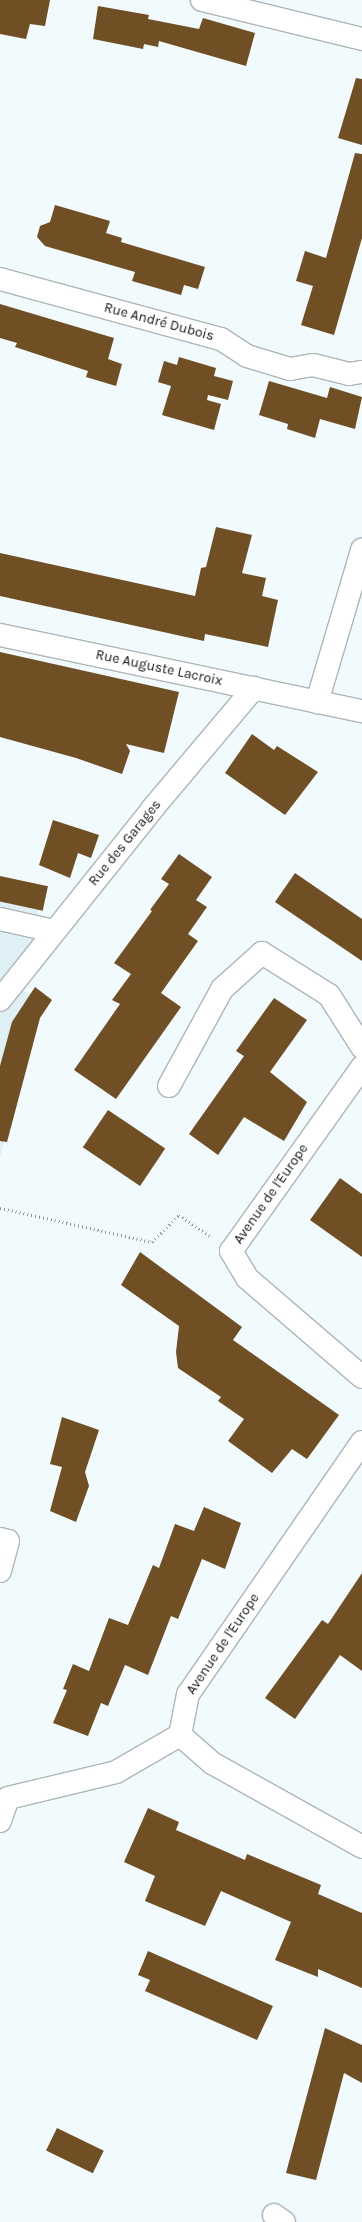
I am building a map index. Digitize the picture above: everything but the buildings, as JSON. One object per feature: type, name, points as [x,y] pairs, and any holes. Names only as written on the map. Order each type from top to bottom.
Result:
[{"type":"street","points":[[202,0],[362,39]]},
{"type":"street","name":"Rue André Dubois","points":[[0,279],[221,339],[247,356],[290,369],[313,365],[349,374],[362,372]]},
{"type":"street","points":[[317,702],[362,550]]},
{"type":"street","name":"Rue Auguste Lacroix","points":[[0,635],[362,711]]},
{"type":"street","name":"Rue des Garages","points":[[0,1000],[54,931],[254,688]]},
{"type":"street","points":[[0,919],[54,931]]},
{"type":"street","points":[[169,1086],[222,989],[262,953],[329,995],[362,1048]]},
{"type":"street","name":"Avenue de l'Europe","points":[[362,1067],[231,1251],[247,1278],[362,1377]]},
{"type":"street","name":"Avenue de l'Europe","points":[[180,1735],[188,1694],[362,1442]]},
{"type":"street","points":[[0,1539],[8,1541],[0,1571]]},
{"type":"street","points":[[0,1821],[8,1798],[116,1772],[180,1735],[212,1763],[362,1847]]},
{"type":"path","points":[[0,1208],[152,1242],[179,1215],[231,1251]]},
{"type":"shaded area","points":[[0,878],[44,887],[21,990],[41,997],[0,1158]]}]
